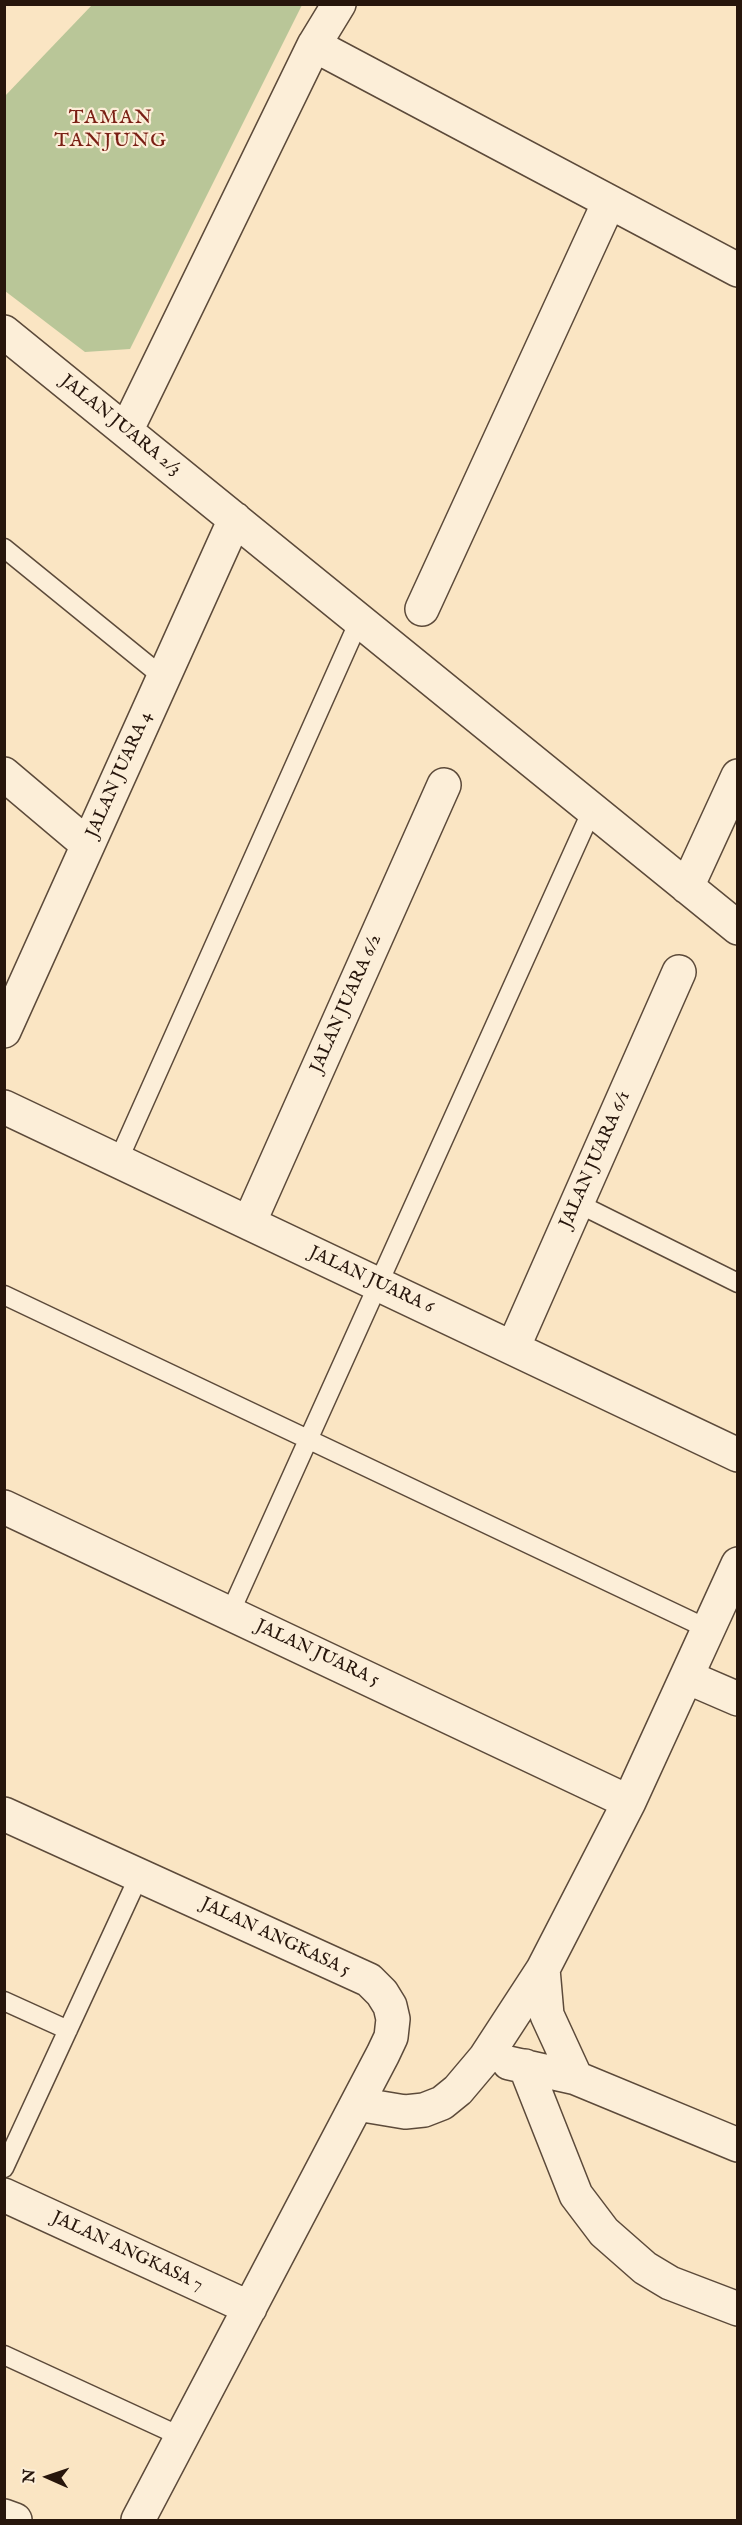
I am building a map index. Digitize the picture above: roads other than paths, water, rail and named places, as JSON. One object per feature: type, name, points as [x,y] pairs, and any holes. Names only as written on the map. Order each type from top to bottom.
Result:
[{"type":"street","points":[[126,431],[314,45],[339,4]]},
{"type":"street","points":[[314,45],[738,270]]},
{"type":"street","points":[[422,609],[609,202]]},
{"type":"street","name":"JALAN JUARA 2/3","points":[[4,332],[738,928]]},
{"type":"street","name":"JALAN JUARA 4","points":[[4,1031],[235,519]]},
{"type":"street","points":[[4,774],[88,845]]},
{"type":"street","points":[[687,887],[738,776]]},
{"type":"street","name":"JALAN JUARA 6/2","points":[[249,1223],[444,785]]},
{"type":"street","name":"JALAN JUARA 6/1","points":[[513,1348],[679,972]]},
{"type":"street","name":"JALAN JUARA 6","points":[[4,1107],[738,1455]]},
{"type":"street","name":"JALAN JUARA 5","points":[[4,1507],[629,1802]]},
{"type":"street","points":[[138,2520],[357,2104],[405,2112],[424,2110],[442,2103],[458,2090],[485,2058],[543,1969],[629,1802],[738,1564]]},
{"type":"street","points":[[687,1677],[738,1699]]},
{"type":"street","name":"JALAN ANGKASA 5","points":[[4,1814],[369,1980],[382,1993],[390,2006],[393,2019],[390,2037],[357,2104]]},
{"type":"street","points":[[543,1969],[547,2015],[576,2078]]},
{"type":"street","points":[[485,2058],[576,2078],[738,2145]]},
{"type":"street","points":[[525,2066],[576,2195],[604,2232],[645,2268],[670,2283],[738,2309]]},
{"type":"street","name":"JALAN ANGKASA 7","points":[[4,2195],[250,2308]]},
{"type":"street","points":[[4,2516],[15,2520]]},
{"type":"lane","points":[[4,548],[164,678]]},
{"type":"lane","points":[[118,1161],[360,621]]},
{"type":"lane","points":[[230,1613],[592,810]]},
{"type":"lane","points":[[577,1203],[738,1283]]},
{"type":"lane","points":[[4,1296],[708,1629]]},
{"type":"lane","points":[[4,2168],[139,1876]]},
{"type":"lane","points":[[4,2001],[68,2030]]},
{"type":"lane","points":[[4,2355],[182,2437]]},
{"type":"district","name":"TAMAN TANJUNG","points":[[111,130]]}]
